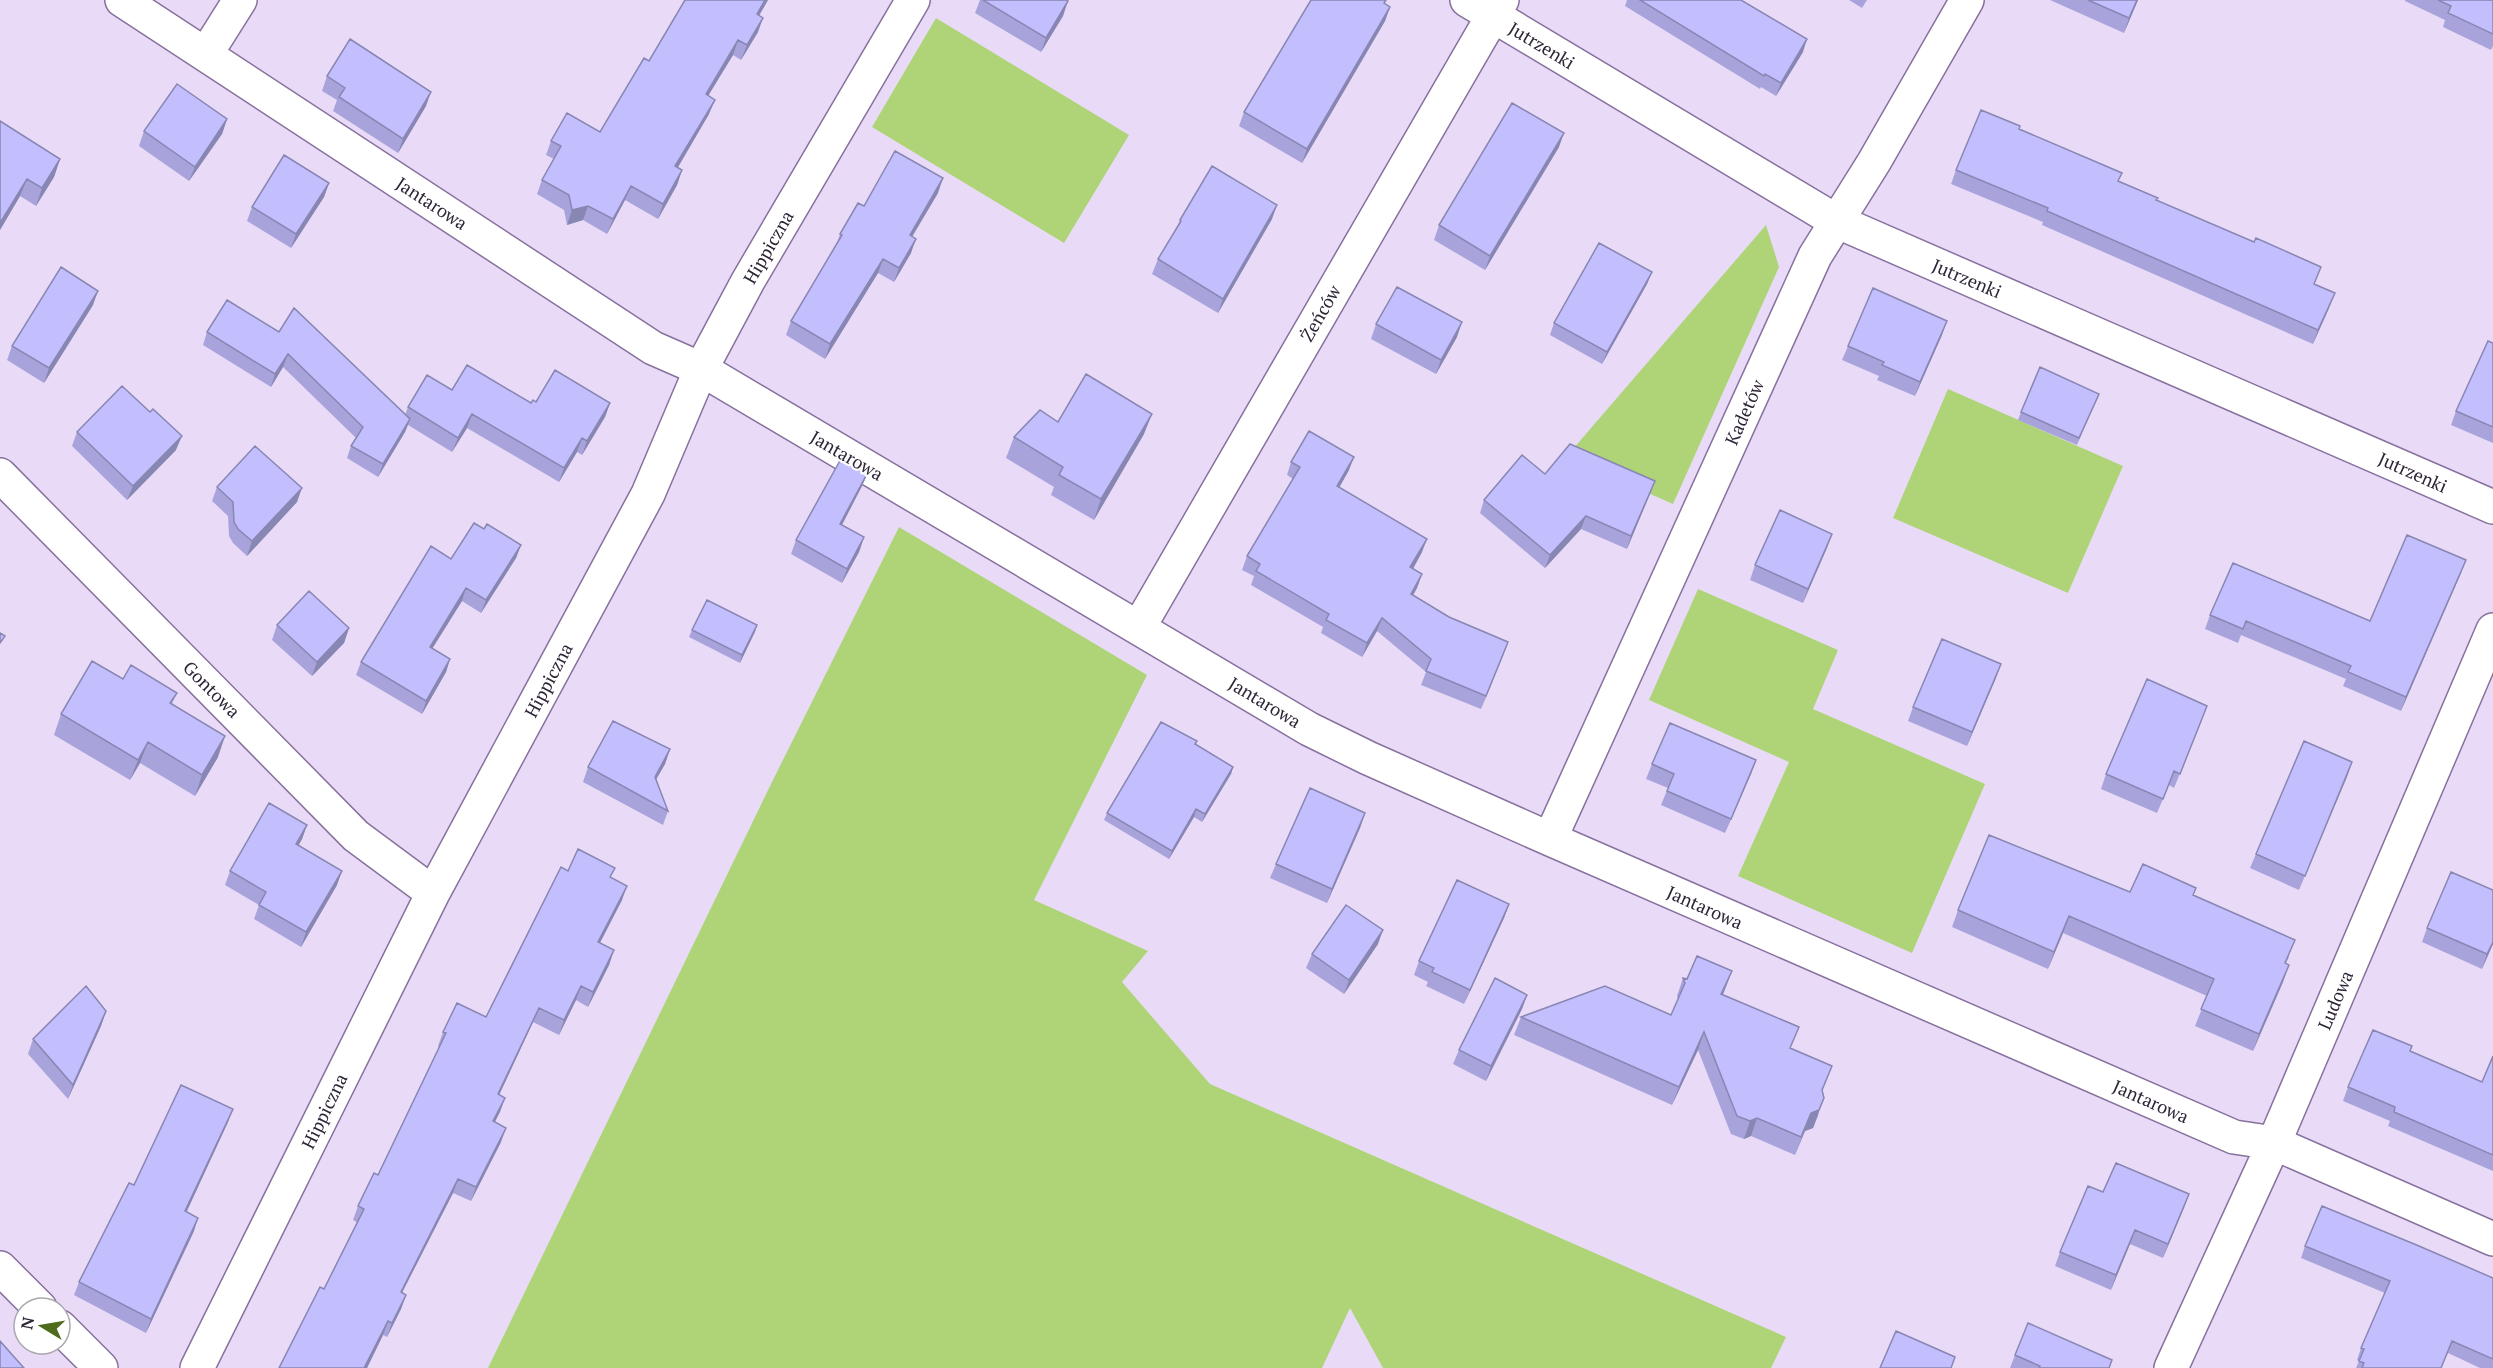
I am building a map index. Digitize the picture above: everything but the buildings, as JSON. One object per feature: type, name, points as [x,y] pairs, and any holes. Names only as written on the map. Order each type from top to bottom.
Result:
[{"type":"street","name":"Jantarowa","points":[[122,0],[652,348],[701,369],[1309,729],[1368,758],[1550,839],[2234,1137],[2274,1143],[2493,1239]]},
{"type":"street","points":[[206,54],[240,0]]},
{"type":"street","name":"Hippiczna","points":[[197,1368],[433,893],[648,494],[701,369],[748,281],[913,0]]},
{"type":"street","name":"Kadetów","points":[[1550,839],[1815,256],[1874,162],[1967,0]]},
{"type":"street","name":"Jutrzenki","points":[[1487,5],[1836,222],[2493,507]]},
{"type":"street","name":"Żeńców","points":[[1139,627],[1487,5]]},
{"type":"street","name":"Gontowa","points":[[0,475],[356,836],[433,893]]},
{"type":"street","name":"Ludowa","points":[[2171,1368],[2274,1143],[2493,630]]},
{"type":"street","points":[[0,1268],[28,1296]]},
{"type":"street","points":[[72,1340],[101,1368]]},
{"type":"green space","points":[[936,18],[1129,135],[1064,243],[872,127]]},
{"type":"green space","points":[[1766,225],[1779,267],[1673,504],[1566,457]]},
{"type":"green space","points":[[1948,389],[2123,466],[2068,593],[1893,518]]},
{"type":"green space","points":[[899,527],[1147,675],[1034,900],[1148,951],[1122,982],[1210,1084],[1786,1337],[1771,1368],[1383,1368],[1350,1308],[1322,1368],[488,1368],[771,784]]},
{"type":"green space","points":[[1698,589],[1838,650],[1813,709],[1985,784],[1912,953],[1738,876],[1789,762],[1649,700]]}]
